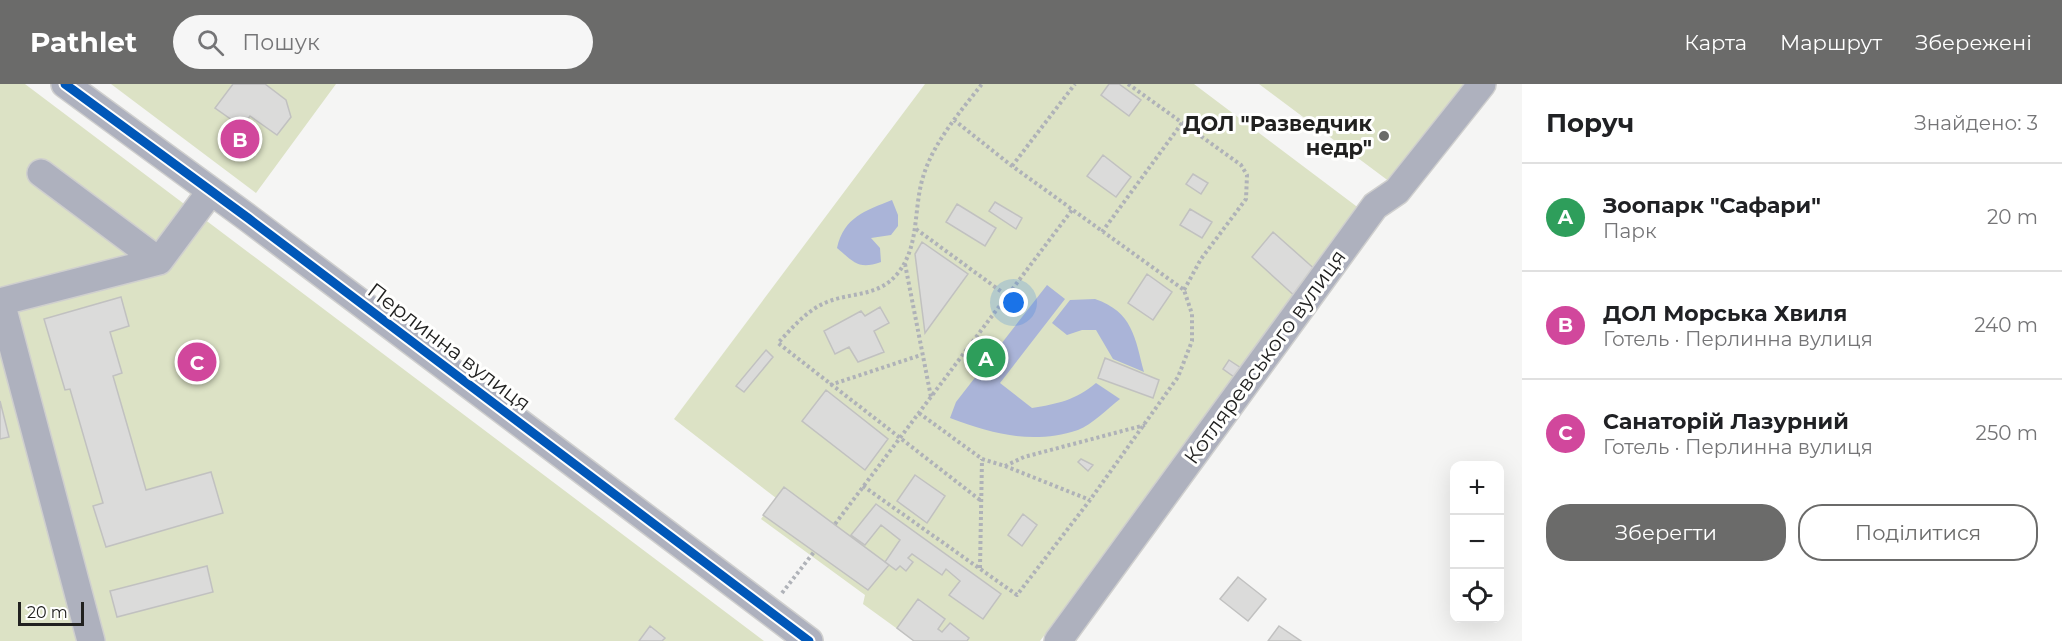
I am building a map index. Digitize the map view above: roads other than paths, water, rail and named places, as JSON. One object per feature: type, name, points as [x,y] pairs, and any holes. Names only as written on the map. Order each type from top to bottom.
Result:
[{"type":"street","name":"Перлинна вулиця","points":[[65,84],[211,191],[809,641]]},
{"type":"street","name":"Котляревського вулиця","points":[[1058,641],[1375,206],[1397,191],[1482,84]]},
{"type":"street","points":[[41,173],[159,261]]},
{"type":"street","points":[[91,641],[0,302],[159,261],[211,191]]},
{"type":"water","points":[[892,200],[898,215],[898,226],[891,235],[871,238],[880,248],[881,262],[861,265],[852,261],[837,248],[840,237],[850,222],[857,216]]},
{"type":"water","points":[[1047,285],[1065,299],[1000,383],[1032,408],[1066,400],[1081,394],[1096,383],[1120,399],[1083,428],[1045,437],[998,433],[950,418],[956,402]]},
{"type":"water","points":[[1095,299],[1108,304],[1125,319],[1135,337],[1144,372],[1113,359],[1096,330],[1082,330],[1067,335],[1052,323],[1070,300]]},
{"type":"place","name":"ДОЛ \"Разведчик недр\"","points":[[1384,136]]},
{"type":"place","name":"ДОЛ Морська Хвиля","points":[[240,139]]},
{"type":"place","name":"Зоопарк \"Сафари\"","points":[[986,358]]},
{"type":"place","name":"Санаторій Лазурний","points":[[197,362]]}]
